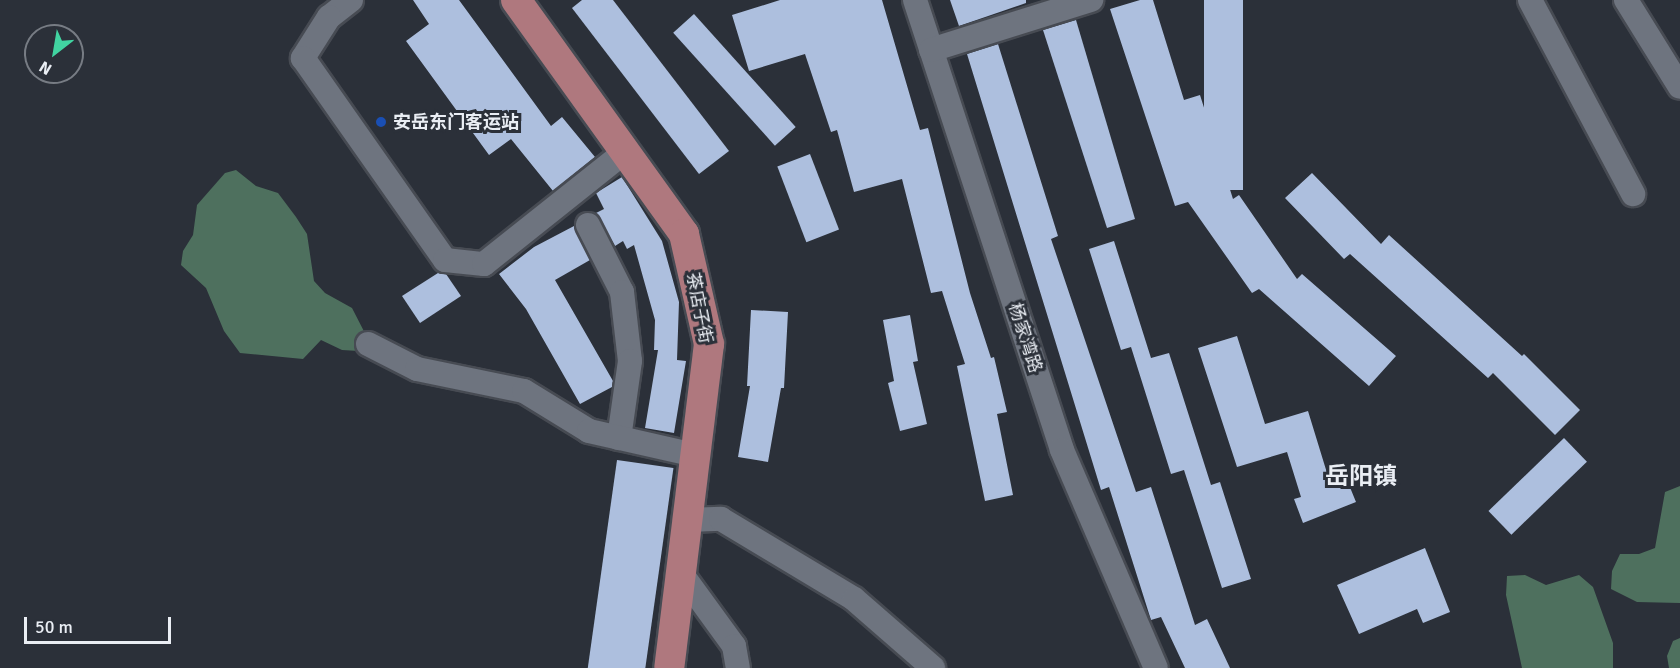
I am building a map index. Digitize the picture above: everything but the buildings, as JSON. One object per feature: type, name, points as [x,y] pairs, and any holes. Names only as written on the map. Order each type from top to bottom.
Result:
[{"type":"main road","name":"茶店子街","points":[[516,0],[684,234],[709,345],[669,668]]},
{"type":"street","points":[[351,0],[329,17],[303,58],[445,260],[484,264],[626,152]]},
{"type":"street","name":"杨家湾路","points":[[915,0],[1062,450],[1156,668]]},
{"type":"street","points":[[931,50],[1091,0]]},
{"type":"street","points":[[1530,0],[1633,194]]},
{"type":"street","points":[[1626,0],[1680,87]]},
{"type":"street","points":[[588,225],[622,292],[630,361],[619,438]]},
{"type":"street","points":[[368,344],[417,369],[524,391],[589,431],[696,455]]},
{"type":"street","points":[[687,520],[721,519],[854,599],[933,668]]},
{"type":"street","points":[[681,573],[734,646],[738,668]]},
{"type":"green space","points":[[236,170],[256,186],[278,193],[296,217],[307,234],[314,281],[325,293],[352,308],[370,343],[359,351],[342,350],[321,340],[303,359],[240,353],[224,331],[206,288],[181,265],[183,251],[193,235],[197,205],[225,173]]},
{"type":"green space","points":[[1680,486],[1680,603],[1637,602],[1611,589],[1612,571],[1620,554],[1639,554],[1655,548],[1665,492]]},
{"type":"green space","points":[[1525,575],[1546,585],[1579,575],[1593,587],[1613,643],[1613,668],[1522,668],[1506,595],[1507,576]]},
{"type":"green space","points":[[1680,638],[1680,668],[1669,668],[1667,656],[1673,641]]},
{"type":"place","name":"安岳东门客运站","points":[[381,122]]},
{"type":"district","name":"岳阳镇","points":[[1361,477]]}]
